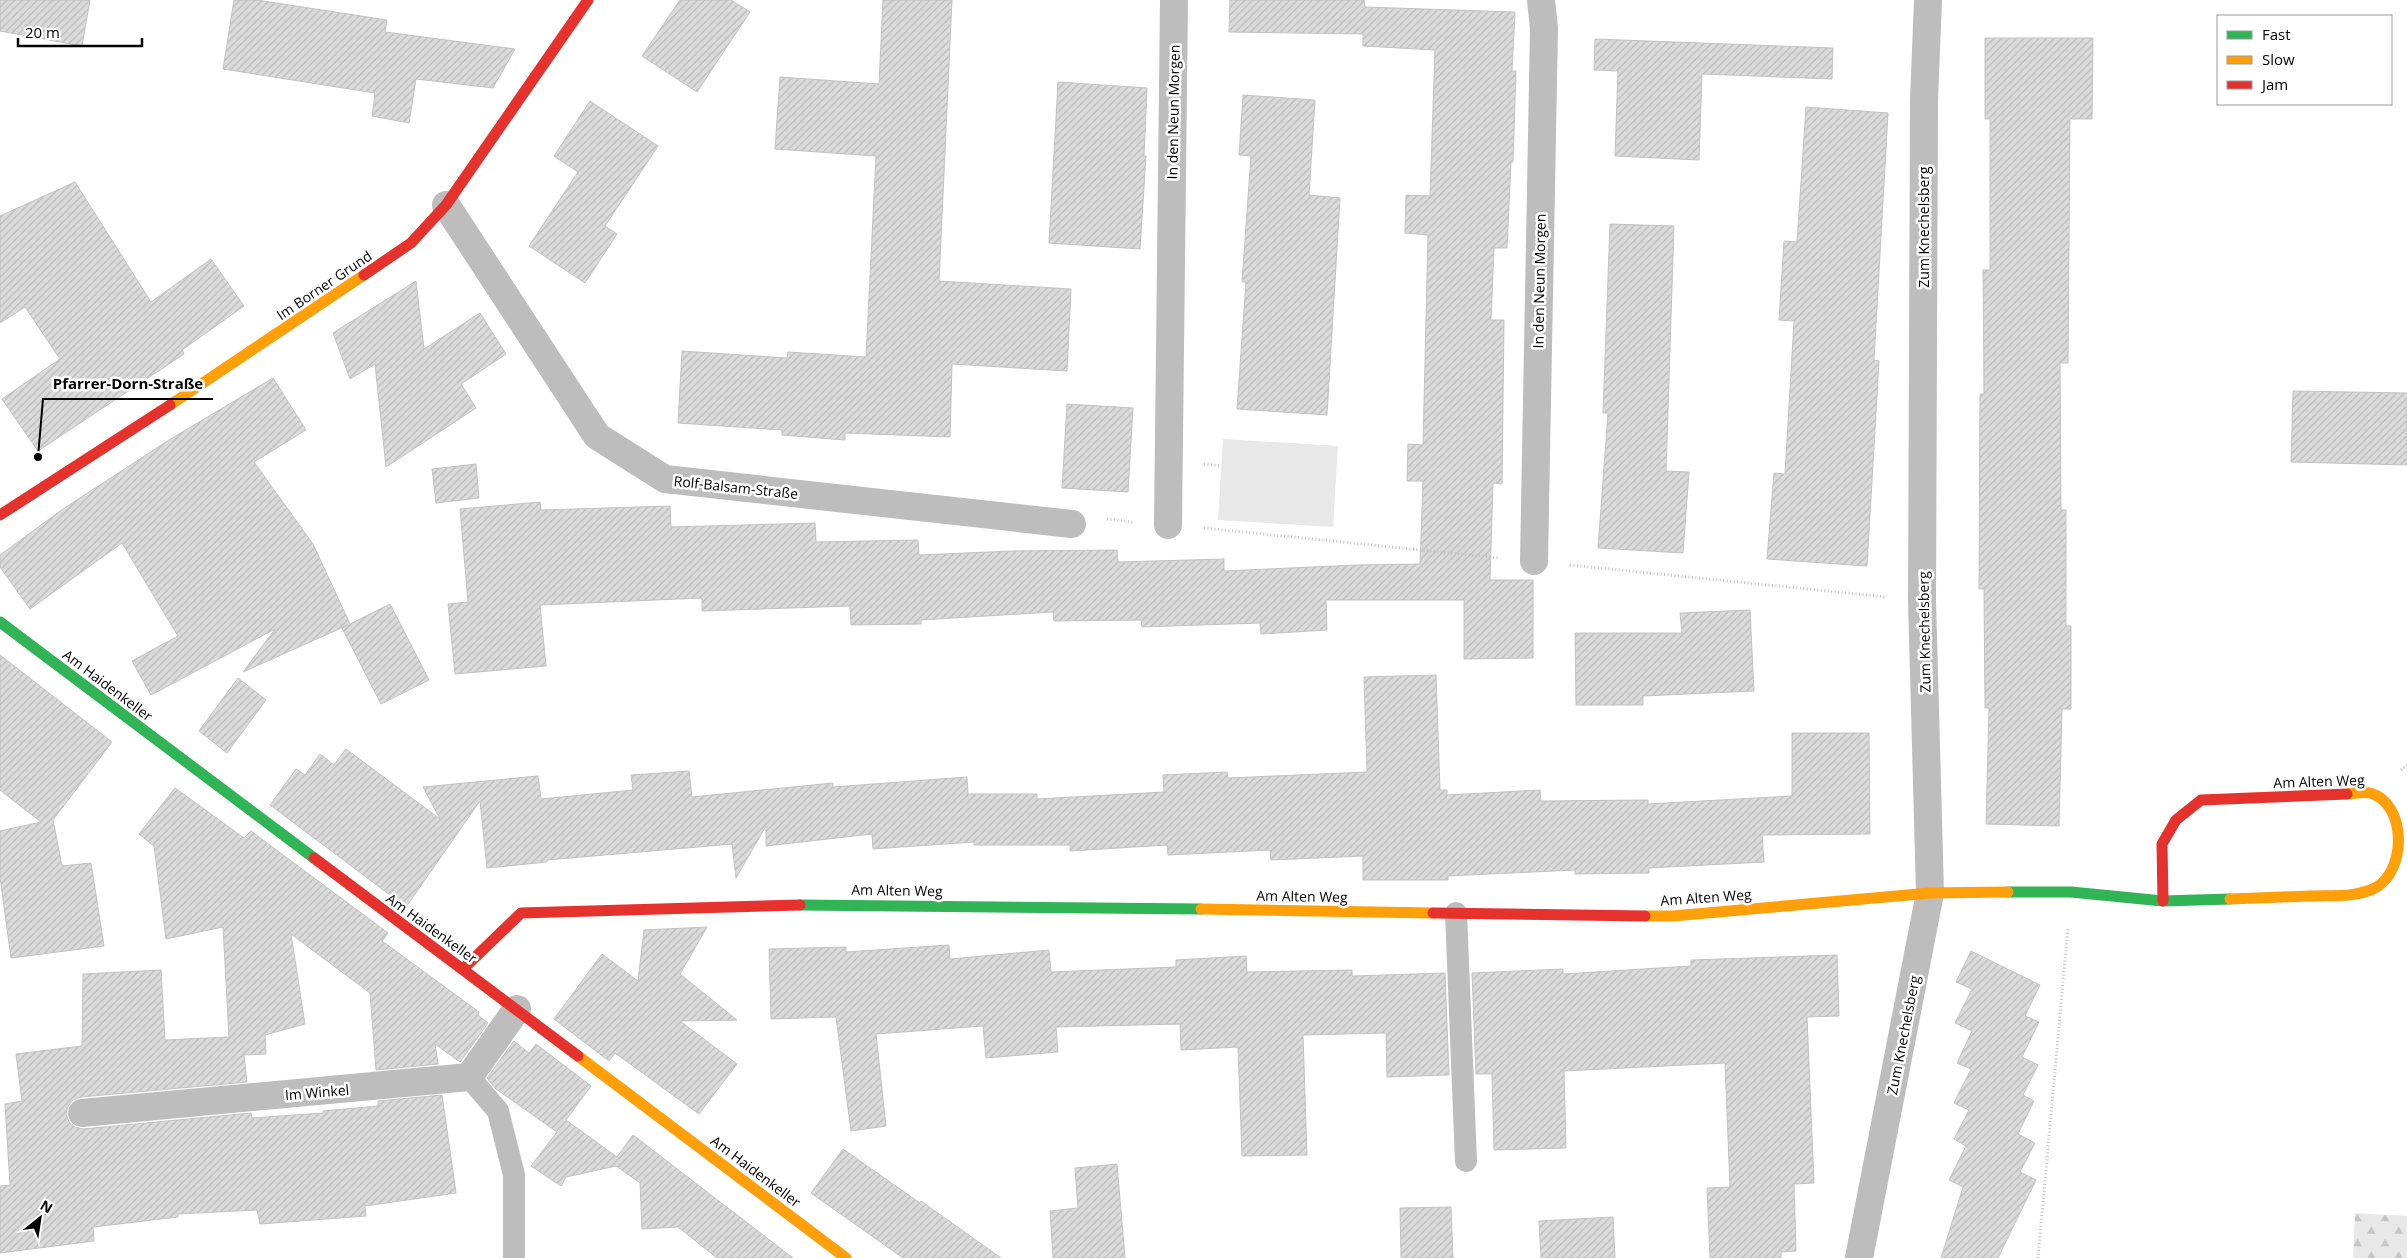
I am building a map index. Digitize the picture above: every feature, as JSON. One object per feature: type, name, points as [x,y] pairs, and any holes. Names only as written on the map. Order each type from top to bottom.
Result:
[{"type":"street","name":"Im Borner Grund","points":[[0,515],[174,404],[411,243],[446,205],[588,0]]},
{"type":"street","name":"In den Neun Morgen","points":[[1168,525],[1174,0]]},
{"type":"street","name":"In den Neun Morgen","points":[[1534,561],[1543,37],[1541,0]]},
{"type":"street","name":"Zum Knechelsberg","points":[[1860,1258],[1930,893],[1922,600],[1924,100],[1928,0]]},
{"type":"street","name":"Rolf-Balsam-Straße","points":[[446,205],[597,436],[665,479],[1072,524]]},
{"type":"street","name":"Am Haidenkeller","points":[[0,622],[846,1258]]},
{"type":"street","name":"Am Alten Weg","points":[[463,969],[521,913],[833,904],[1672,916],[1930,893],[2071,892],[2163,901],[2363,893],[2381,885],[2399,865],[2404,842],[2401,823],[2390,806],[2370,793],[2201,800],[2176,820],[2162,844],[2163,901]]},
{"type":"street","points":[[469,1078],[516,1009]]},
{"type":"street","name":"Im Winkel","points":[[82,1113],[469,1078]]},
{"type":"lane","points":[[1456,913],[1466,1161]]},
{"type":"lane","points":[[469,1078],[498,1111],[512,1166],[514,1175],[514,1258]]},
{"type":"path","points":[[2038,1258],[2071,892]]},
{"type":"green space","points":[[1223,439],[1338,446],[1333,527],[1218,520]]},
{"type":"green space","points":[[2355,1213],[2407,1216],[2407,1258],[2353,1258]]},
{"type":"building","points":[[0,0],[90,0],[82,46],[0,31]]},
{"type":"building","points":[[234,0],[257,0],[387,20],[385,32],[515,49],[493,88],[416,79],[409,123],[372,116],[375,93],[223,69]]},
{"type":"building","points":[[680,0],[731,0],[750,12],[697,92],[642,56]]},
{"type":"building","points":[[883,0],[952,0],[939,281],[1071,289],[1067,371],[952,364],[950,437],[845,433],[845,440],[782,435],[782,430],[678,423],[682,351],[787,358],[788,352],[866,357],[876,156],[775,149],[780,77],[879,84]]},
{"type":"building","points":[[1230,0],[1364,0],[1365,7],[1515,12],[1512,71],[1516,71],[1513,162],[1511,162],[1507,248],[1494,248],[1491,320],[1504,320],[1502,484],[1493,483],[1490,580],[1533,580],[1533,658],[1464,659],[1464,600],[1326,600],[1327,630],[1261,634],[1260,623],[1142,627],[1141,620],[1054,621],[1053,612],[921,620],[921,624],[851,625],[850,606],[702,611],[702,598],[540,605],[546,666],[455,674],[448,604],[468,602],[460,509],[540,502],[541,510],[670,506],[671,527],[815,523],[816,542],[918,540],[919,555],[1012,551],[1117,550],[1118,562],[1224,559],[1224,571],[1420,564],[1423,481],[1407,481],[1408,444],[1423,445],[1428,235],[1405,233],[1406,195],[1430,196],[1435,50],[1363,46],[1363,34],[1229,32]]},
{"type":"building","points":[[1985,38],[2093,38],[2092,119],[2070,119],[2068,363],[2060,363],[2061,510],[2066,510],[2066,626],[2071,626],[2071,709],[2062,709],[2059,826],[1986,824],[1989,708],[1985,708],[1984,589],[1979,589],[1980,394],[1984,394],[1983,270],[1990,270],[1990,119],[1985,119]]},
{"type":"building","points":[[1595,39],[1833,48],[1832,79],[1702,74],[1699,160],[1615,156],[1618,71],[1594,70]]},
{"type":"building","points":[[1058,82],[1147,88],[1144,156],[1146,156],[1140,249],[1049,243]]},
{"type":"building","points":[[1243,95],[1315,100],[1309,195],[1340,198],[1327,415],[1237,409],[1246,282],[1242,282],[1251,156],[1239,155]]},
{"type":"building","points":[[590,101],[658,146],[605,226],[617,234],[585,283],[529,246],[578,172],[554,156]]},
{"type":"building","points":[[1806,107],[1888,113],[1874,360],[1879,361],[1867,566],[1767,559],[1774,473],[1785,474],[1794,321],[1779,320],[1784,241],[1797,242]]},
{"type":"building","points":[[75,182],[151,302],[211,259],[244,306],[182,350],[184,354],[38,451],[2,399],[60,359],[25,307],[0,323],[0,216]]},
{"type":"building","points":[[1610,224],[1674,226],[1666,471],[1689,472],[1683,553],[1598,548],[1608,413],[1603,413]]},
{"type":"building","points":[[416,281],[424,349],[480,313],[506,354],[461,384],[476,408],[386,467],[375,364],[350,379],[333,333]]},
{"type":"building","points":[[273,378],[306,430],[254,462],[313,544],[350,624],[390,604],[429,680],[381,704],[342,628],[348,625],[243,672],[275,629],[151,695],[132,661],[178,636],[122,543],[30,609],[0,567],[0,555],[63,509],[169,440]]},
{"type":"building","points":[[2293,391],[2407,393],[2407,465],[2291,462]]},
{"type":"building","points":[[1067,404],[1133,408],[1128,492],[1062,488]]},
{"type":"building","points":[[476,464],[479,498],[436,503],[432,469]]},
{"type":"building","points":[[1750,610],[1754,691],[1643,696],[1643,705],[1576,705],[1575,633],[1682,633],[1680,613]]},
{"type":"building","points":[[0,655],[112,742],[53,820],[62,866],[91,863],[104,946],[11,958],[0,877],[0,831],[41,822],[0,790]]},
{"type":"building","points":[[1436,675],[1440,790],[1447,790],[1447,795],[1540,790],[1541,801],[1648,800],[1648,804],[1792,796],[1792,733],[1869,733],[1870,834],[1762,835],[1764,862],[1649,868],[1649,873],[1575,874],[1575,870],[1448,876],[1448,880],[1363,880],[1363,856],[1271,860],[1270,850],[1168,855],[1167,845],[1070,851],[1070,845],[974,845],[974,842],[873,849],[872,834],[766,846],[766,826],[736,878],[732,844],[547,860],[547,862],[487,868],[480,801],[406,907],[270,805],[296,769],[305,775],[320,754],[334,765],[346,749],[440,819],[423,787],[538,776],[541,799],[633,790],[631,775],[689,771],[692,797],[833,783],[833,787],[967,777],[968,794],[1037,794],[1037,799],[1164,792],[1163,775],[1227,772],[1228,778],[1367,772],[1364,677]]},
{"type":"building","points":[[238,678],[266,700],[227,753],[199,731]]},
{"type":"building","points":[[175,788],[244,838],[251,831],[388,933],[382,941],[479,1012],[478,1015],[488,1023],[460,1062],[435,1044],[438,1064],[376,1070],[370,993],[291,934],[305,1024],[265,1035],[266,1054],[244,1055],[247,1082],[81,1097],[73,1100],[68,1106],[66,1114],[69,1122],[75,1127],[83,1129],[251,1113],[252,1118],[323,1113],[323,1111],[378,1106],[378,1101],[442,1095],[456,1193],[365,1206],[366,1216],[260,1224],[257,1210],[178,1214],[178,1217],[93,1227],[94,1241],[0,1253],[0,1186],[10,1185],[5,1104],[22,1101],[16,1054],[82,1046],[83,974],[161,970],[165,1040],[229,1037],[223,927],[166,939],[154,846],[139,834]]},
{"type":"building","points":[[707,927],[680,974],[737,1020],[680,1021],[737,1064],[699,1114],[615,1053],[609,1061],[554,1019],[602,954],[638,981],[644,930]]},
{"type":"building","points":[[949,945],[950,959],[1049,950],[1051,972],[1176,967],[1176,960],[1246,956],[1247,972],[1352,970],[1352,976],[1445,973],[1449,1075],[1387,1077],[1386,1033],[1303,1035],[1307,1155],[1242,1156],[1238,1047],[1181,1050],[1180,1024],[1056,1027],[1058,1052],[986,1058],[983,1026],[876,1034],[886,1126],[851,1131],[836,1017],[771,1019],[769,949],[846,947],[846,952]]},
{"type":"building","points":[[1971,951],[2040,985],[2025,1016],[2039,1022],[2022,1057],[2038,1065],[2023,1095],[2034,1101],[2018,1134],[2035,1143],[2020,1172],[2036,1180],[1998,1258],[1941,1258],[1963,1187],[1949,1180],[1966,1146],[1954,1139],[1969,1110],[1954,1103],[1971,1069],[1957,1063],[1972,1031],[1955,1023],[1972,989],[1956,982]]},
{"type":"building","points":[[1837,955],[1839,1016],[1807,1017],[1814,1183],[1794,1184],[1796,1251],[1781,1252],[1781,1258],[1710,1258],[1707,1188],[1730,1187],[1725,1063],[1564,1071],[1566,1148],[1494,1150],[1492,1074],[1476,1074],[1472,973],[1563,969],[1563,974],[1691,966],[1691,960]]},
{"type":"building","points":[[514,1041],[529,1053],[536,1044],[591,1086],[566,1120],[617,1157],[633,1135],[793,1258],[717,1258],[678,1227],[642,1229],[640,1183],[616,1166],[566,1177],[561,1186],[531,1166],[557,1132],[496,1089],[487,1078]]},
{"type":"building","points":[[843,1149],[1001,1258],[903,1258],[811,1193]]},
{"type":"building","points":[[1117,1164],[1125,1258],[1053,1258],[1050,1211],[1078,1208],[1075,1168]]},
{"type":"building","points":[[1451,1207],[1453,1258],[1401,1258],[1400,1208]]},
{"type":"building","points":[[1613,1217],[1615,1258],[1541,1258],[1539,1221]]},
{"type":"traffic: fast","points":[[0,622],[314,858]]},
{"type":"traffic: fast","points":[[2008,892],[2071,892],[2163,901],[2230,899]]},
{"type":"traffic: fast","points":[[800,905],[1201,909]]},
{"type":"traffic: slow","points":[[170,405],[364,275]]},
{"type":"traffic: slow","points":[[2230,899],[2351,895],[2375,888],[2385,879],[2393,867],[2397,853],[2396,823],[2391,810],[2382,799],[2370,793],[2347,794]]},
{"type":"traffic: slow","points":[[1645,916],[1673,916],[1930,893],[2008,892]]},
{"type":"traffic: slow","points":[[1201,909],[1433,913]]},
{"type":"traffic: slow","points":[[578,1056],[846,1258]]},
{"type":"traffic: jam","points":[[364,275],[411,243],[446,205],[588,0]]},
{"type":"traffic: jam","points":[[0,515],[170,405]]},
{"type":"traffic: jam","points":[[2163,901],[2162,844],[2176,820],[2201,800],[2347,794]]},
{"type":"traffic: jam","points":[[314,858],[578,1056]]},
{"type":"traffic: jam","points":[[463,969],[521,913],[800,905]]},
{"type":"traffic: jam","points":[[1433,913],[1645,916]]},
{"type":"place","name":"Pfarrer-Dorn-Straße","points":[[38,457]]}]
